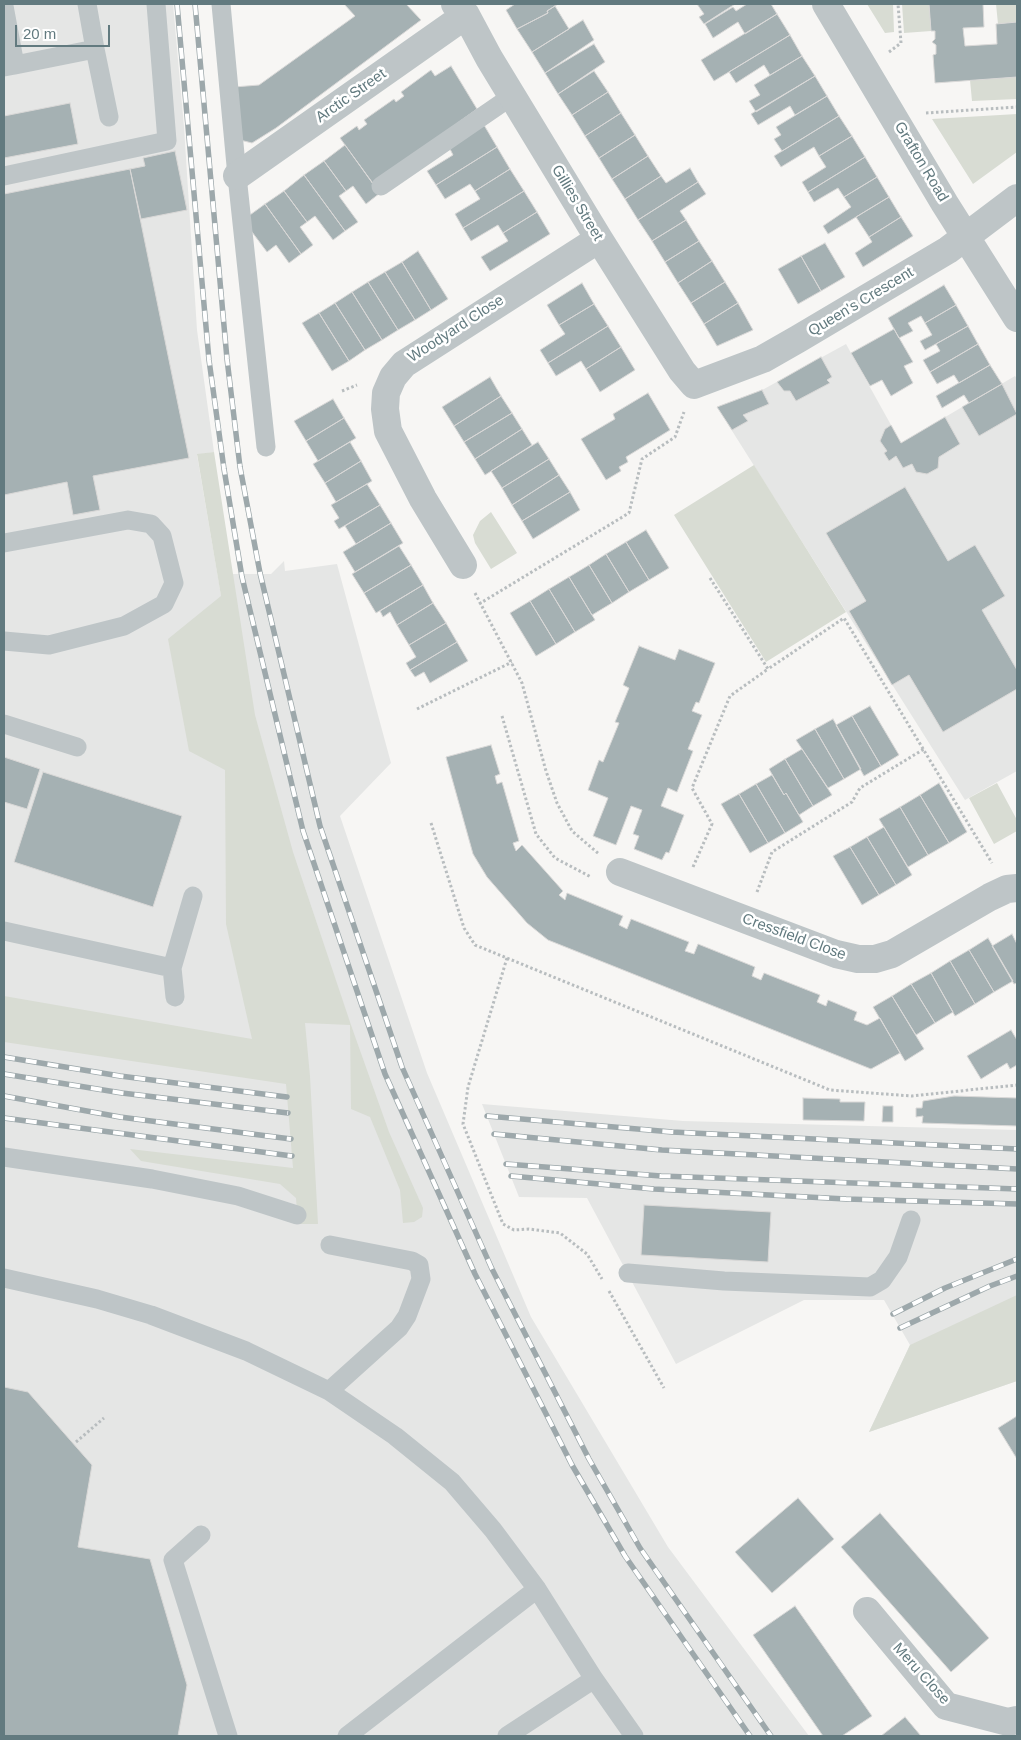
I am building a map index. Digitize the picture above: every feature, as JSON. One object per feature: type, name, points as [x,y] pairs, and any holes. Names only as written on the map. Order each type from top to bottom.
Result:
[{"type":"street","name":"Grafton Road","points":[[826,4],[966,236],[1016,313]]},
{"type":"street","name":"Arctic Street","points":[[237,176],[460,10]]},
{"type":"street","name":"Gillies Street","points":[[460,10],[598,239],[682,371],[694,385]]},
{"type":"street","name":"Queen's Crescent","points":[[694,385],[763,359],[791,343],[948,250],[1017,198]]},
{"type":"street","name":"Woodyard Close","points":[[463,565],[423,499],[388,431],[385,409],[386,393],[392,378],[404,364],[598,239]]},
{"type":"street","name":"Cressfield Close","points":[[624,873],[836,954],[858,959],[875,959],[892,954],[1012,889]]},
{"type":"street","name":"Meru Close","points":[[867,1611],[946,1706],[1008,1722],[1017,1720]]},
{"type":"lane","points":[[87,4],[109,117]]},
{"type":"lane","points":[[4,176],[167,141],[156,4]]},
{"type":"lane","points":[[221,4],[266,447]]},
{"type":"lane","points":[[4,6],[10,66],[95,49]]},
{"type":"lane","points":[[381,186],[512,96]]},
{"type":"lane","points":[[4,543],[128,520],[151,524],[162,536],[174,583],[164,604],[124,626],[49,645],[4,641]]},
{"type":"lane","points":[[4,724],[77,747]]},
{"type":"lane","points":[[175,997],[172,968],[192,896]]},
{"type":"lane","points":[[4,930],[172,968]]},
{"type":"lane","points":[[4,1157],[152,1179],[238,1196],[297,1215]]},
{"type":"lane","points":[[628,1273],[724,1281],[870,1287],[882,1280],[898,1257],[911,1220]]},
{"type":"lane","points":[[329,1391],[399,1328],[407,1316],[422,1279],[419,1265],[412,1261],[330,1245]]},
{"type":"lane","points":[[4,1278],[97,1299],[151,1315],[253,1354],[329,1391],[395,1436],[452,1482],[493,1530],[537,1589],[594,1679],[634,1736]]},
{"type":"lane","points":[[201,1535],[173,1560],[228,1736]]},
{"type":"lane","points":[[347,1736],[537,1589]]},
{"type":"lane","points":[[506,1736],[594,1679]]},
{"type":"path","points":[[866,68],[901,43],[898,4]]},
{"type":"path","points":[[896,121],[928,112],[1017,107]]},
{"type":"path","points":[[480,604],[629,514],[642,459],[675,437],[694,385]]},
{"type":"path","points":[[463,565],[480,604],[522,683],[546,771],[557,802],[572,831],[624,873],[605,882],[583,875],[555,858],[536,834],[502,716]]},
{"type":"path","points":[[710,578],[768,669]]},
{"type":"path","points":[[680,894],[712,824],[692,788],[730,696],[844,618],[1012,889]]},
{"type":"path","points":[[417,709],[512,662]]},
{"type":"path","points":[[747,920],[772,852],[852,802],[860,788],[924,749]]},
{"type":"path","points":[[432,822],[464,928],[475,945],[830,1090],[912,1096],[1017,1085]]},
{"type":"path","points":[[506,958],[468,1088],[462,1124],[503,1224],[514,1230],[529,1229],[560,1233],[587,1254],[664,1388]]},
{"type":"path","points":[[76,1442],[104,1418]]},
{"type":"shaded area","points":[[4,4],[173,4],[184,127],[197,330],[214,452],[197,455],[221,595],[232,574],[271,574],[284,561],[285,571],[337,564],[391,763],[340,816],[427,1073],[531,1317],[668,1547],[809,1736],[4,1736]]},
{"type":"shaded area","points":[[867,4],[893,4],[894,32],[885,33]]},
{"type":"shaded area","points":[[902,4],[929,4],[931,31],[904,33]]},
{"type":"shaded area","points":[[996,4],[1017,4],[1017,22],[998,24]]},
{"type":"shaded area","points":[[1017,77],[1017,99],[972,101],[970,80]]},
{"type":"shaded area","points":[[1017,114],[1017,152],[973,184],[932,119]]},
{"type":"shaded area","points":[[846,344],[901,443],[1015,376],[1017,379],[1017,771],[965,800],[717,407],[764,389]]},
{"type":"shaded area","points":[[214,452],[255,715],[293,852],[351,1025],[389,1132],[423,1208],[422,1217],[414,1222],[403,1223],[400,1190],[370,1117],[351,1109],[350,1025],[305,1023],[310,1076],[318,1224],[298,1224],[296,1198],[280,1184],[141,1161],[130,1149],[293,1168],[286,1084],[4,1042],[4,996],[252,1039],[226,924],[225,770],[189,751],[168,639],[221,596],[197,454]]},
{"type":"shaded area","points":[[754,465],[846,612],[766,662],[674,515]]},
{"type":"shaded area","points":[[491,512],[517,553],[491,569],[475,543],[473,535],[480,521]]},
{"type":"shaded area","points":[[997,783],[1017,820],[1017,831],[994,844],[969,798]]},
{"type":"shaded area","points":[[482,1104],[683,1121],[1017,1130],[1017,1381],[869,1432],[910,1345],[884,1300],[804,1300],[676,1364],[587,1198],[519,1197]]},
{"type":"shaded area","points":[[1017,1295],[1017,1381],[869,1432],[910,1345]]},
{"type":"building","points":[[344,4],[406,4],[421,20],[276,128],[252,143],[240,140],[234,87],[259,85],[355,16]]},
{"type":"building","points":[[515,4],[558,4],[547,11],[548,13],[517,29],[506,10]]},
{"type":"building","points":[[697,4],[735,4],[704,24],[699,17],[704,14]]},
{"type":"building","points":[[747,4],[771,4],[777,14],[745,34],[738,22],[713,38],[705,24],[733,7],[736,11]]},
{"type":"building","points":[[929,4],[983,4],[984,27],[963,28],[965,46],[997,44],[996,24],[1017,22],[1017,77],[935,83],[933,55],[936,54],[936,45],[932,42],[935,39],[935,31],[931,31]]},
{"type":"building","points":[[555,6],[569,29],[532,52],[517,29],[548,13],[547,11]]},
{"type":"building","points":[[777,14],[790,35],[714,81],[701,60]]},
{"type":"building","points":[[583,20],[594,40],[545,73],[532,52]]},
{"type":"building","points":[[790,35],[802,56],[770,75],[764,65],[736,83],[729,72]]},
{"type":"building","points":[[594,44],[605,62],[558,94],[545,73]]},
{"type":"building","points":[[802,56],[815,76],[756,112],[749,101],[760,95],[754,85]]},
{"type":"building","points":[[451,66],[477,109],[373,184],[340,138],[357,126],[359,130],[367,124],[364,120],[394,99],[396,102],[404,96],[401,92],[431,70],[435,76]]},
{"type":"building","points":[[594,71],[608,92],[572,115],[558,94]]},
{"type":"building","points":[[815,76],[827,96],[795,115],[790,106],[758,125],[751,114]]},
{"type":"building","points":[[608,92],[621,113],[585,136],[572,115]]},
{"type":"building","points":[[827,96],[839,116],[782,151],[774,139],[781,135],[776,127]]},
{"type":"building","points":[[70,103],[78,144],[4,158],[4,116]]},
{"type":"building","points":[[621,113],[635,135],[599,158],[585,136]]},
{"type":"building","points":[[839,116],[852,136],[819,156],[814,147],[781,167],[774,156]]},
{"type":"building","points":[[484,125],[497,147],[436,185],[427,171],[453,155],[449,147]]},
{"type":"building","points":[[635,135],[648,156],[612,179],[599,158]]},
{"type":"building","points":[[852,136],[865,157],[808,192],[802,182],[826,167],[819,156]]},
{"type":"building","points":[[345,145],[380,193],[366,204],[353,186],[346,191],[324,161]]},
{"type":"building","points":[[497,147],[510,169],[475,191],[470,184],[445,199],[436,185]]},
{"type":"building","points":[[175,151],[187,210],[141,219],[130,169],[145,166],[143,158]]},
{"type":"building","points":[[648,156],[661,176],[625,199],[612,179]]},
{"type":"building","points":[[865,157],[877,177],[844,197],[838,188],[814,202],[808,192]]},
{"type":"building","points":[[324,161],[346,191],[339,196],[358,222],[345,231],[304,175]]},
{"type":"building","points":[[690,168],[698,182],[638,220],[625,199],[661,176],[666,183]]},
{"type":"building","points":[[130,169],[189,458],[93,476],[100,510],[73,515],[67,482],[4,495],[4,194]]},
{"type":"building","points":[[510,169],[524,191],[463,228],[455,214],[480,199],[475,191]]},
{"type":"building","points":[[304,175],[345,231],[333,240],[315,216],[307,222],[284,191]]},
{"type":"building","points":[[877,177],[889,197],[828,234],[823,226],[851,207],[844,197]]},
{"type":"building","points":[[698,182],[706,194],[680,211],[686,220],[652,241],[638,220]]},
{"type":"building","points":[[284,191],[307,222],[300,227],[313,245],[301,254],[265,204]]},
{"type":"building","points":[[524,191],[537,212],[503,233],[498,225],[471,241],[463,228]]},
{"type":"building","points":[[889,197],[901,217],[869,237],[856,217]]},
{"type":"building","points":[[265,204],[301,254],[289,263],[276,245],[267,252],[243,220]]},
{"type":"building","points":[[537,212],[550,234],[490,271],[481,257],[508,241],[503,233]]},
{"type":"building","points":[[901,217],[913,236],[863,267],[855,253],[872,242],[869,237]]},
{"type":"building","points":[[686,220],[699,241],[665,262],[652,241]]},
{"type":"building","points":[[699,241],[712,261],[678,283],[665,262]]},
{"type":"building","points":[[825,243],[845,277],[821,291],[801,256]]},
{"type":"building","points":[[418,251],[448,299],[431,310],[402,262]]},
{"type":"building","points":[[801,256],[821,291],[798,304],[778,269]]},
{"type":"building","points":[[712,261],[725,282],[691,303],[678,283]]},
{"type":"building","points":[[402,262],[431,310],[415,320],[385,272]]},
{"type":"building","points":[[385,272],[415,320],[398,330],[368,282]]},
{"type":"building","points":[[368,282],[398,330],[382,340],[352,292]]},
{"type":"building","points":[[725,282],[738,303],[704,324],[691,303]]},
{"type":"building","points":[[582,283],[594,304],[559,325],[547,305]]},
{"type":"building","points":[[944,285],[956,305],[925,323],[921,316],[908,323],[913,331],[899,338],[888,318]]},
{"type":"building","points":[[352,292],[382,340],[365,350],[335,303]]},
{"type":"building","points":[[335,303],[365,350],[349,361],[319,313]]},
{"type":"building","points":[[738,303],[753,330],[717,346],[704,324]]},
{"type":"building","points":[[594,304],[608,326],[548,363],[540,350],[565,334],[559,325]]},
{"type":"building","points":[[956,305],[968,326],[925,350],[920,341],[932,335],[925,323]]},
{"type":"building","points":[[319,313],[349,361],[332,371],[302,323]]},
{"type":"building","points":[[608,326],[621,347],[586,369],[581,361],[556,376],[548,363]]},
{"type":"building","points":[[968,326],[978,344],[930,372],[923,360],[940,351],[936,344]]},
{"type":"building","points":[[894,329],[913,362],[904,366],[913,383],[891,396],[882,380],[870,386],[851,353]]},
{"type":"building","points":[[978,344],[990,365],[959,383],[954,375],[937,384],[930,372]]},
{"type":"building","points":[[621,347],[635,370],[600,392],[586,369]]},
{"type":"building","points":[[821,357],[832,377],[827,380],[830,383],[796,401],[790,391],[784,391],[777,382]]},
{"type":"building","points":[[990,365],[1002,384],[969,403],[964,395],[942,408],[936,396]]},
{"type":"building","points":[[490,377],[501,396],[454,426],[442,407]]},
{"type":"building","points":[[1002,384],[1017,414],[979,436],[962,407]]},
{"type":"building","points":[[762,390],[769,404],[743,415],[748,421],[732,430],[717,407]]},
{"type":"building","points":[[648,393],[670,430],[626,457],[628,462],[619,467],[621,471],[606,480],[581,439],[615,419],[613,414]]},
{"type":"building","points":[[501,396],[512,413],[464,442],[454,426]]},
{"type":"building","points":[[333,399],[344,418],[306,441],[294,421]]},
{"type":"building","points":[[512,413],[522,429],[475,459],[464,442]]},
{"type":"building","points":[[945,417],[960,444],[939,457],[938,468],[927,474],[916,472],[912,464],[903,468],[896,456],[889,461],[884,453],[887,451],[880,441],[885,429],[891,425],[901,443]]},
{"type":"building","points":[[344,418],[356,438],[318,461],[306,441]]},
{"type":"building","points":[[522,429],[532,445],[485,475],[475,459]]},
{"type":"building","points":[[350,442],[361,461],[325,483],[313,464]]},
{"type":"building","points":[[538,442],[549,459],[502,488],[491,471]]},
{"type":"building","points":[[549,459],[559,475],[512,505],[502,488]]},
{"type":"building","points":[[361,461],[372,481],[336,502],[325,483]]},
{"type":"building","points":[[559,475],[570,492],[522,521],[512,505]]},
{"type":"building","points":[[367,484],[380,505],[339,529],[334,521],[339,518],[331,505]]},
{"type":"building","points":[[905,487],[948,561],[975,545],[1005,596],[982,610],[1017,670],[1017,689],[943,732],[909,675],[892,685],[849,611],[866,601],[826,533]]},
{"type":"building","points":[[570,492],[580,510],[533,539],[522,521]]},
{"type":"building","points":[[380,505],[391,523],[356,544],[345,526]]},
{"type":"building","points":[[391,523],[403,543],[355,572],[343,552]]},
{"type":"building","points":[[646,530],[669,568],[649,580],[626,542]]},
{"type":"building","points":[[626,542],[649,580],[629,592],[606,554]]},
{"type":"building","points":[[399,546],[411,565],[364,593],[352,574]]},
{"type":"building","points":[[606,554],[629,592],[612,603],[589,565]]},
{"type":"building","points":[[411,565],[423,585],[376,613],[364,593]]},
{"type":"building","points":[[589,565],[612,603],[592,615],[569,577]]},
{"type":"building","points":[[569,577],[595,620],[575,632],[549,589]]},
{"type":"building","points":[[423,585],[433,603],[397,625],[390,612],[383,617],[380,611]]},
{"type":"building","points":[[549,589],[575,632],[556,644],[530,601]]},
{"type":"building","points":[[530,601],[556,644],[536,656],[510,613]]},
{"type":"building","points":[[433,603],[446,623],[409,645],[397,625]]},
{"type":"building","points":[[446,623],[457,642],[410,670],[406,663],[416,657],[409,645]]},
{"type":"building","points":[[457,642],[468,661],[430,683],[424,672],[415,677],[410,670]]},
{"type":"building","points":[[639,646],[675,660],[679,649],[715,663],[699,703],[696,702],[692,711],[702,715],[688,749],[693,751],[677,792],[668,788],[661,806],[684,815],[669,853],[666,852],[662,860],[634,849],[639,836],[633,834],[642,810],[631,806],[616,845],[593,836],[608,798],[588,790],[599,760],[603,762],[619,723],[615,722],[629,688],[623,685]]},
{"type":"building","points":[[870,706],[899,755],[881,766],[852,716]]},
{"type":"building","points":[[852,716],[881,766],[864,776],[836,725]]},
{"type":"building","points":[[833,719],[861,769],[844,779],[815,729]]},
{"type":"building","points":[[815,729],[844,779],[828,788],[796,740]]},
{"type":"building","points":[[491,745],[500,774],[495,776],[497,784],[502,782],[519,841],[513,843],[516,851],[522,845],[563,891],[559,895],[565,900],[567,893],[623,916],[619,925],[627,929],[631,919],[689,942],[685,951],[694,954],[698,944],[755,967],[752,976],[761,980],[764,973],[820,995],[817,1002],[826,1006],[828,1000],[857,1012],[854,1020],[867,1025],[880,1018],[900,1053],[871,1069],[548,940],[527,923],[487,877],[473,854],[446,757]]},
{"type":"building","points":[[802,749],[832,795],[813,806],[785,759]]},
{"type":"building","points":[[4,757],[40,769],[27,809],[4,802]]},
{"type":"building","points":[[785,759],[813,806],[799,815],[786,793],[784,795],[769,769]]},
{"type":"building","points":[[43,772],[182,816],[153,907],[14,862]]},
{"type":"building","points":[[772,775],[784,795],[786,793],[803,822],[785,833],[756,784]]},
{"type":"building","points":[[939,783],[967,832],[949,843],[920,795]]},
{"type":"building","points":[[756,784],[785,833],[768,843],[739,794]]},
{"type":"building","points":[[739,794],[768,843],[750,853],[721,804]]},
{"type":"building","points":[[920,795],[949,843],[928,855],[900,807]]},
{"type":"building","points":[[900,807],[928,855],[908,867],[879,819]]},
{"type":"building","points":[[884,827],[912,875],[896,885],[867,837]]},
{"type":"building","points":[[867,837],[896,885],[879,895],[850,847]]},
{"type":"building","points":[[850,847],[879,895],[862,905],[833,856]]},
{"type":"building","points":[[1012,934],[1017,944],[1017,983],[1014,984],[992,946]]},
{"type":"building","points":[[988,938],[1013,981],[994,992],[969,950]]},
{"type":"building","points":[[969,950],[994,992],[975,1004],[950,961]]},
{"type":"building","points":[[950,961],[975,1004],[955,1016],[931,973]]},
{"type":"building","points":[[931,973],[953,1012],[935,1023],[911,984]]},
{"type":"building","points":[[911,984],[935,1023],[916,1035],[892,996]]},
{"type":"building","points":[[892,996],[924,1049],[905,1061],[873,1007]]},
{"type":"building","points":[[1011,1030],[1017,1040],[1017,1065],[1010,1069],[1007,1063],[981,1079],[967,1056]]},
{"type":"building","points":[[954,1096],[1017,1098],[1017,1126],[922,1123],[923,1116],[916,1117],[916,1108],[922,1108],[923,1101]]},
{"type":"building","points":[[803,1098],[840,1099],[840,1102],[865,1102],[864,1121],[803,1120]]},
{"type":"building","points":[[883,1106],[893,1106],[893,1122],[882,1122]]},
{"type":"building","points":[[644,1205],[771,1212],[768,1262],[641,1255]]},
{"type":"building","points":[[4,1387],[28,1392],[92,1465],[78,1547],[150,1559],[187,1685],[178,1736],[4,1736]]},
{"type":"building","points":[[1017,1416],[1017,1459],[998,1428]]},
{"type":"building","points":[[798,1498],[834,1539],[772,1593],[735,1552]]},
{"type":"building","points":[[880,1513],[989,1638],[951,1672],[841,1547]]},
{"type":"building","points":[[795,1606],[872,1716],[842,1736],[823,1736],[753,1635]]},
{"type":"building","points":[[905,1717],[921,1736],[881,1736]]},
{"type":"railway","points":[[177,4],[209,360],[224,469],[242,577],[303,831],[385,1074],[475,1274],[572,1465],[625,1556],[750,1736]]},
{"type":"railway","points":[[195,4],[227,359],[240,467],[260,573],[320,826],[402,1067],[492,1269],[589,1459],[640,1548],[771,1736]]},
{"type":"railway","points":[[4,1057],[120,1076],[287,1097]]},
{"type":"railway","points":[[4,1074],[122,1093],[288,1113]]},
{"type":"railway","points":[[4,1096],[120,1117],[291,1139]]},
{"type":"railway","points":[[487,1116],[672,1132],[1017,1149]]},
{"type":"railway","points":[[4,1118],[292,1156]]},
{"type":"railway","points":[[494,1134],[662,1150],[1017,1169]]},
{"type":"railway","points":[[506,1164],[661,1176],[1017,1189]]},
{"type":"railway","points":[[511,1176],[654,1189],[846,1199],[1017,1204]]},
{"type":"railway","points":[[893,1314],[945,1288],[1017,1259]]},
{"type":"railway","points":[[900,1328],[990,1286],[1017,1276]]}]
